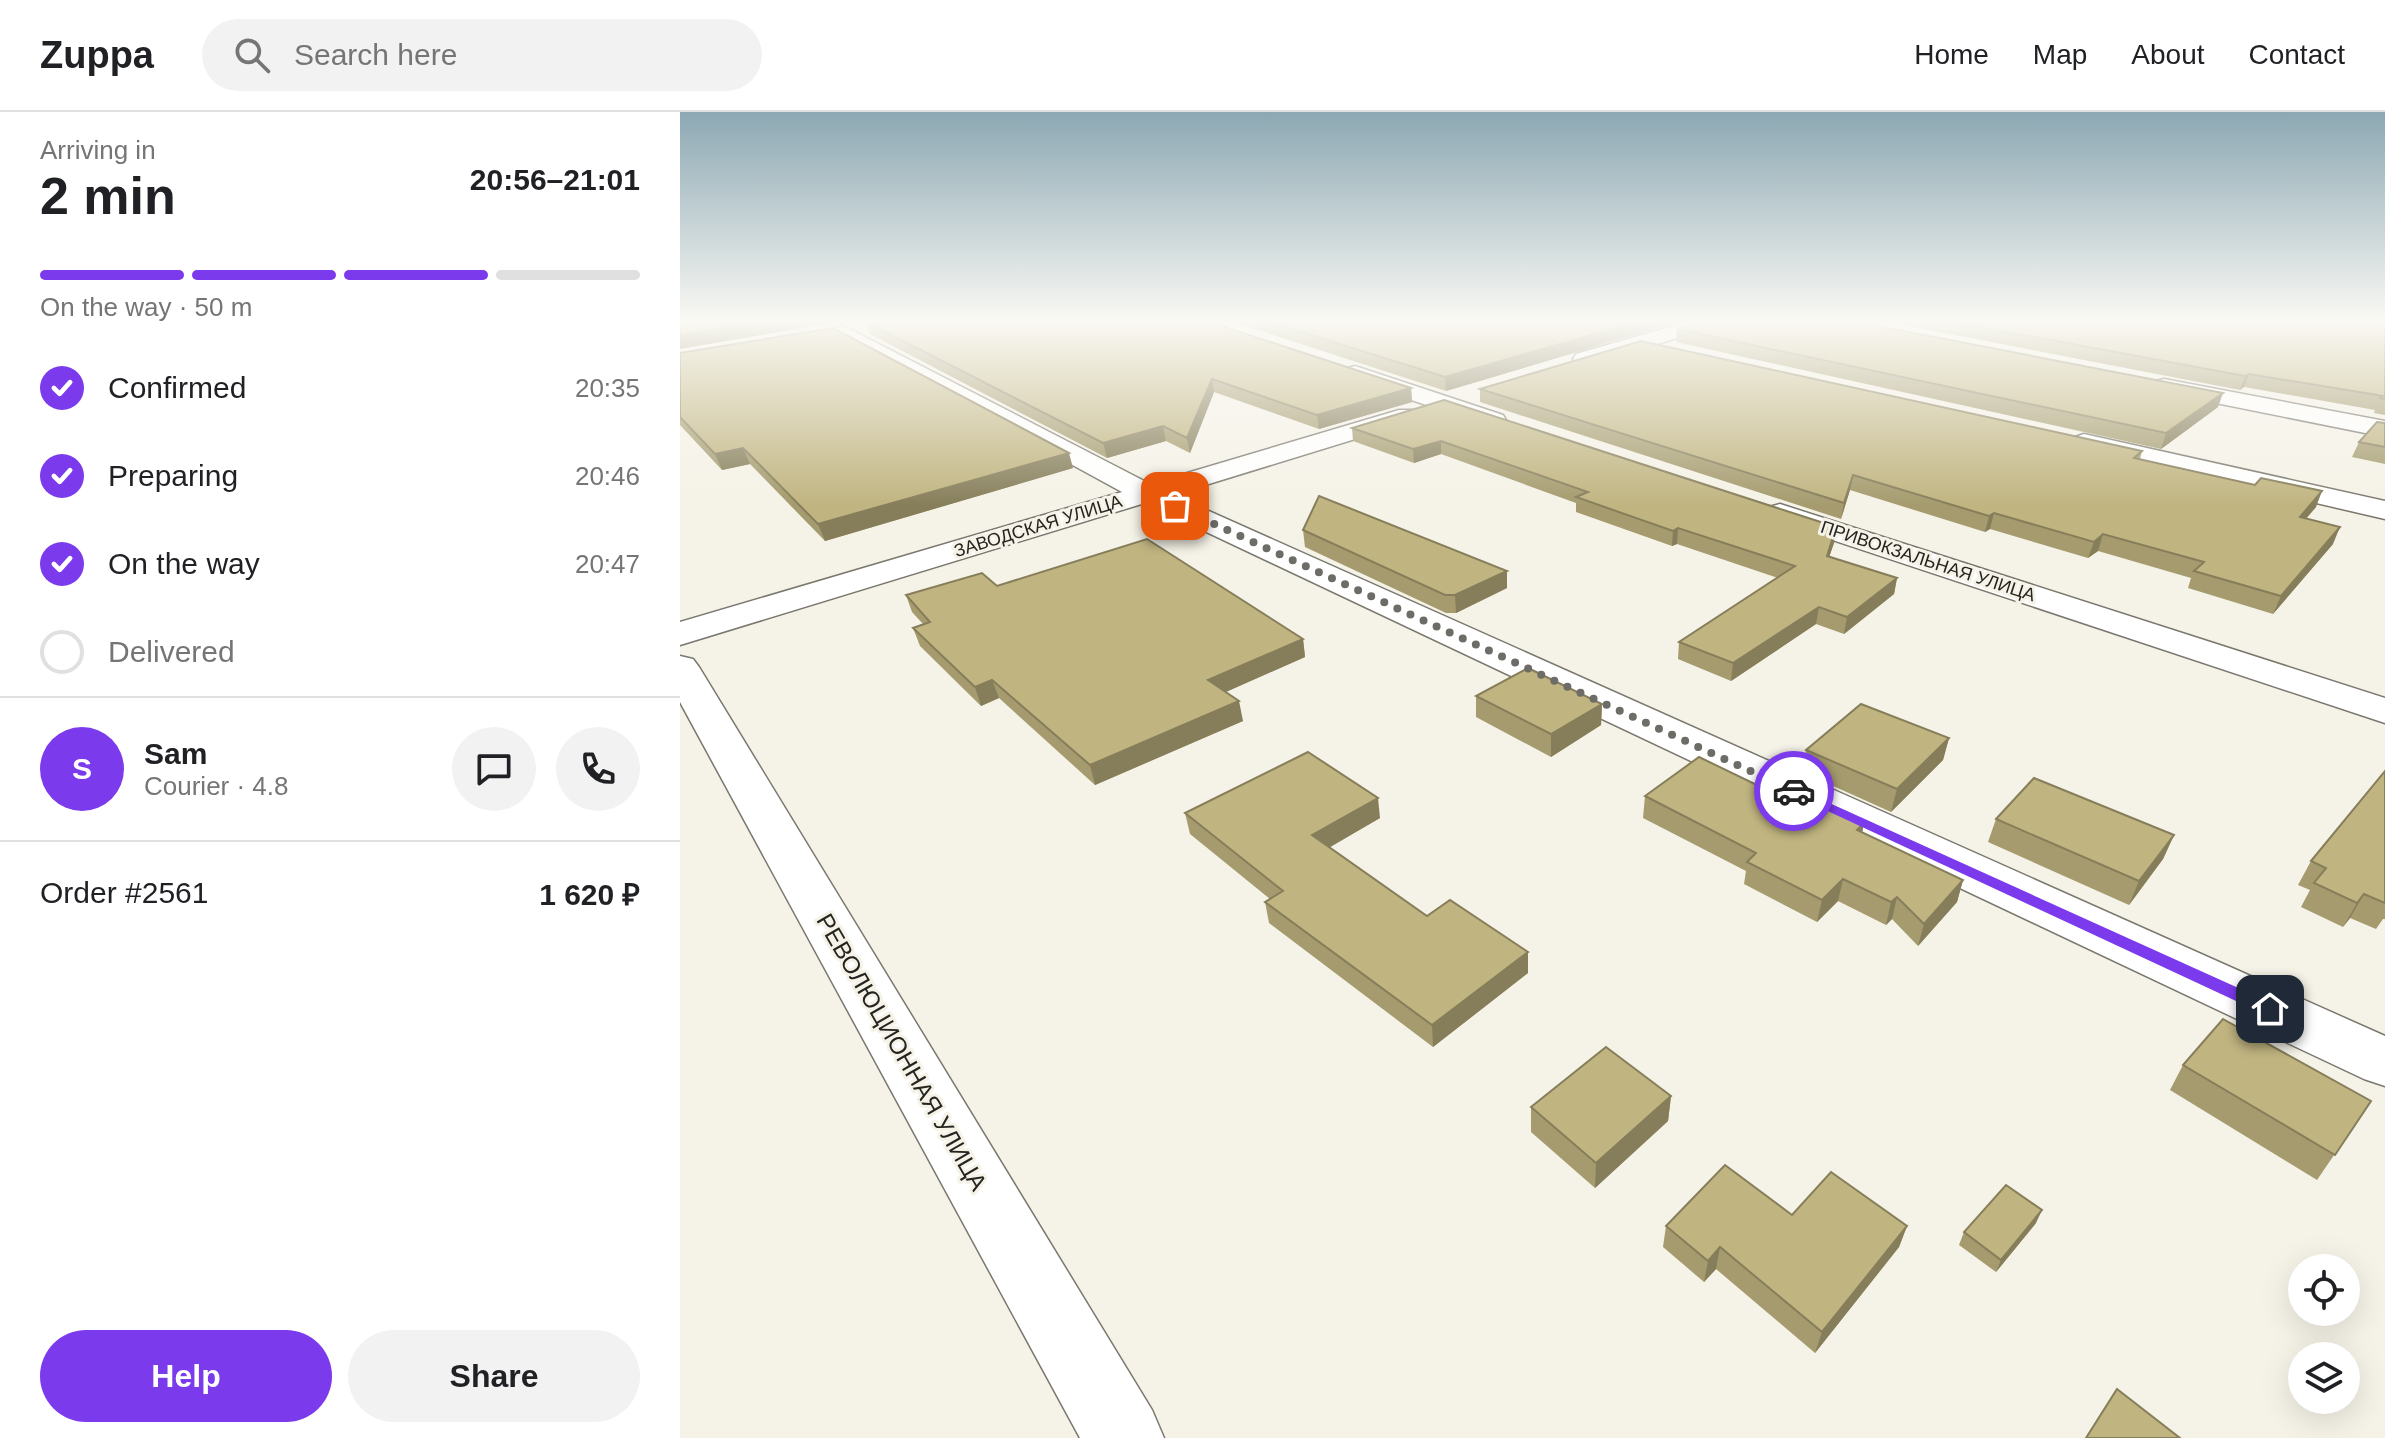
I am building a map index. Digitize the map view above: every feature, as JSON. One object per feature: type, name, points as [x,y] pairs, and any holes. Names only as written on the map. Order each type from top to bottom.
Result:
[{"type":"street","points":[[942,382],[1146,493],[2385,1062]]},
{"type":"street","points":[[1381,382],[1521,428]]},
{"type":"street","points":[[2147,382],[2385,429]]},
{"type":"street","name":"ЗАВОДСКАЯ УЛИЦА","points":[[680,634],[1490,389]]},
{"type":"street","points":[[2058,436],[2385,510]]},
{"type":"street","name":"ПРИВОКЗАЛЬНАЯ УЛИЦА","points":[[1749,503],[2385,711]]},
{"type":"street","name":"РЕВОЛЮЦИОННАЯ УЛИЦА","points":[[680,667],[1124,1438]]},
{"type":"building","points":[[680,382],[935,382],[1069,453],[818,524],[743,448],[715,454],[680,417]]},
{"type":"building","points":[[983,382],[1211,382],[1187,438],[1163,426],[1103,443]]},
{"type":"building","points":[[1220,382],[1392,382],[1411,388],[1317,415]]},
{"type":"building","points":[[1504,382],[1827,382],[2142,451],[2134,458],[2255,485],[2261,478],[2322,491],[2300,517],[2340,527],[2281,596],[2194,571],[2204,562],[2103,534],[2094,542],[1994,513],[1989,516],[1853,475],[1844,503],[1480,389]]},
{"type":"building","points":[[1926,382],[2166,382],[2223,393],[2166,433]]},
{"type":"building","points":[[2297,382],[2385,382],[2385,399],[2380,398],[2383,396]]},
{"type":"building","points":[[1444,400],[1836,527],[1827,556],[1897,578],[1847,617],[1819,607],[1733,663],[1679,642],[1795,566],[1678,528],[1673,531],[1576,497],[1588,492],[1441,441],[1413,449],[1352,428]]},
{"type":"building","points":[[2377,422],[2385,423],[2385,447],[2359,442]]},
{"type":"building","points":[[1319,496],[1507,571],[1455,595],[1445,595],[1303,530]]},
{"type":"building","points":[[1147,539],[1303,639],[1208,680],[1239,701],[1090,765],[992,680],[975,687],[913,628],[930,622],[906,595],[982,573],[997,586]]},
{"type":"building","points":[[1528,668],[1602,704],[1551,734],[1476,696]]},
{"type":"building","points":[[1861,704],[1949,738],[1897,789],[1806,750]]},
{"type":"building","points":[[1308,752],[1378,798],[1312,835],[1427,916],[1450,900],[1528,952],[1432,1025],[1265,902],[1283,891],[1185,813]]},
{"type":"building","points":[[1699,757],[1763,788],[1772,780],[1864,823],[1857,830],[1963,880],[1924,924],[1897,897],[1891,902],[1843,879],[1822,900],[1747,862],[1756,853],[1645,796]]},
{"type":"building","points":[[2385,771],[2385,903],[2364,894],[2357,903],[2314,883],[2326,868],[2311,861]]},
{"type":"building","points":[[2034,778],[2174,835],[2139,881],[1996,819]]},
{"type":"building","points":[[2223,1019],[2371,1101],[2335,1155],[2183,1065]]},
{"type":"building","points":[[1606,1047],[1671,1096],[1596,1163],[1531,1107]]},
{"type":"building","points":[[1725,1165],[1792,1215],[1831,1172],[1907,1226],[1822,1332],[1720,1247],[1708,1261],[1666,1226]]},
{"type":"building","points":[[2006,1185],[2042,1210],[2001,1260],[1964,1232]]},
{"type":"building","points":[[2117,1389],[2180,1438],[2086,1438]]},
{"type":"way so far","points":[[1175,506],[1794,791]]},
{"type":"route","points":[[1794,791],[2270,1009]]}]
